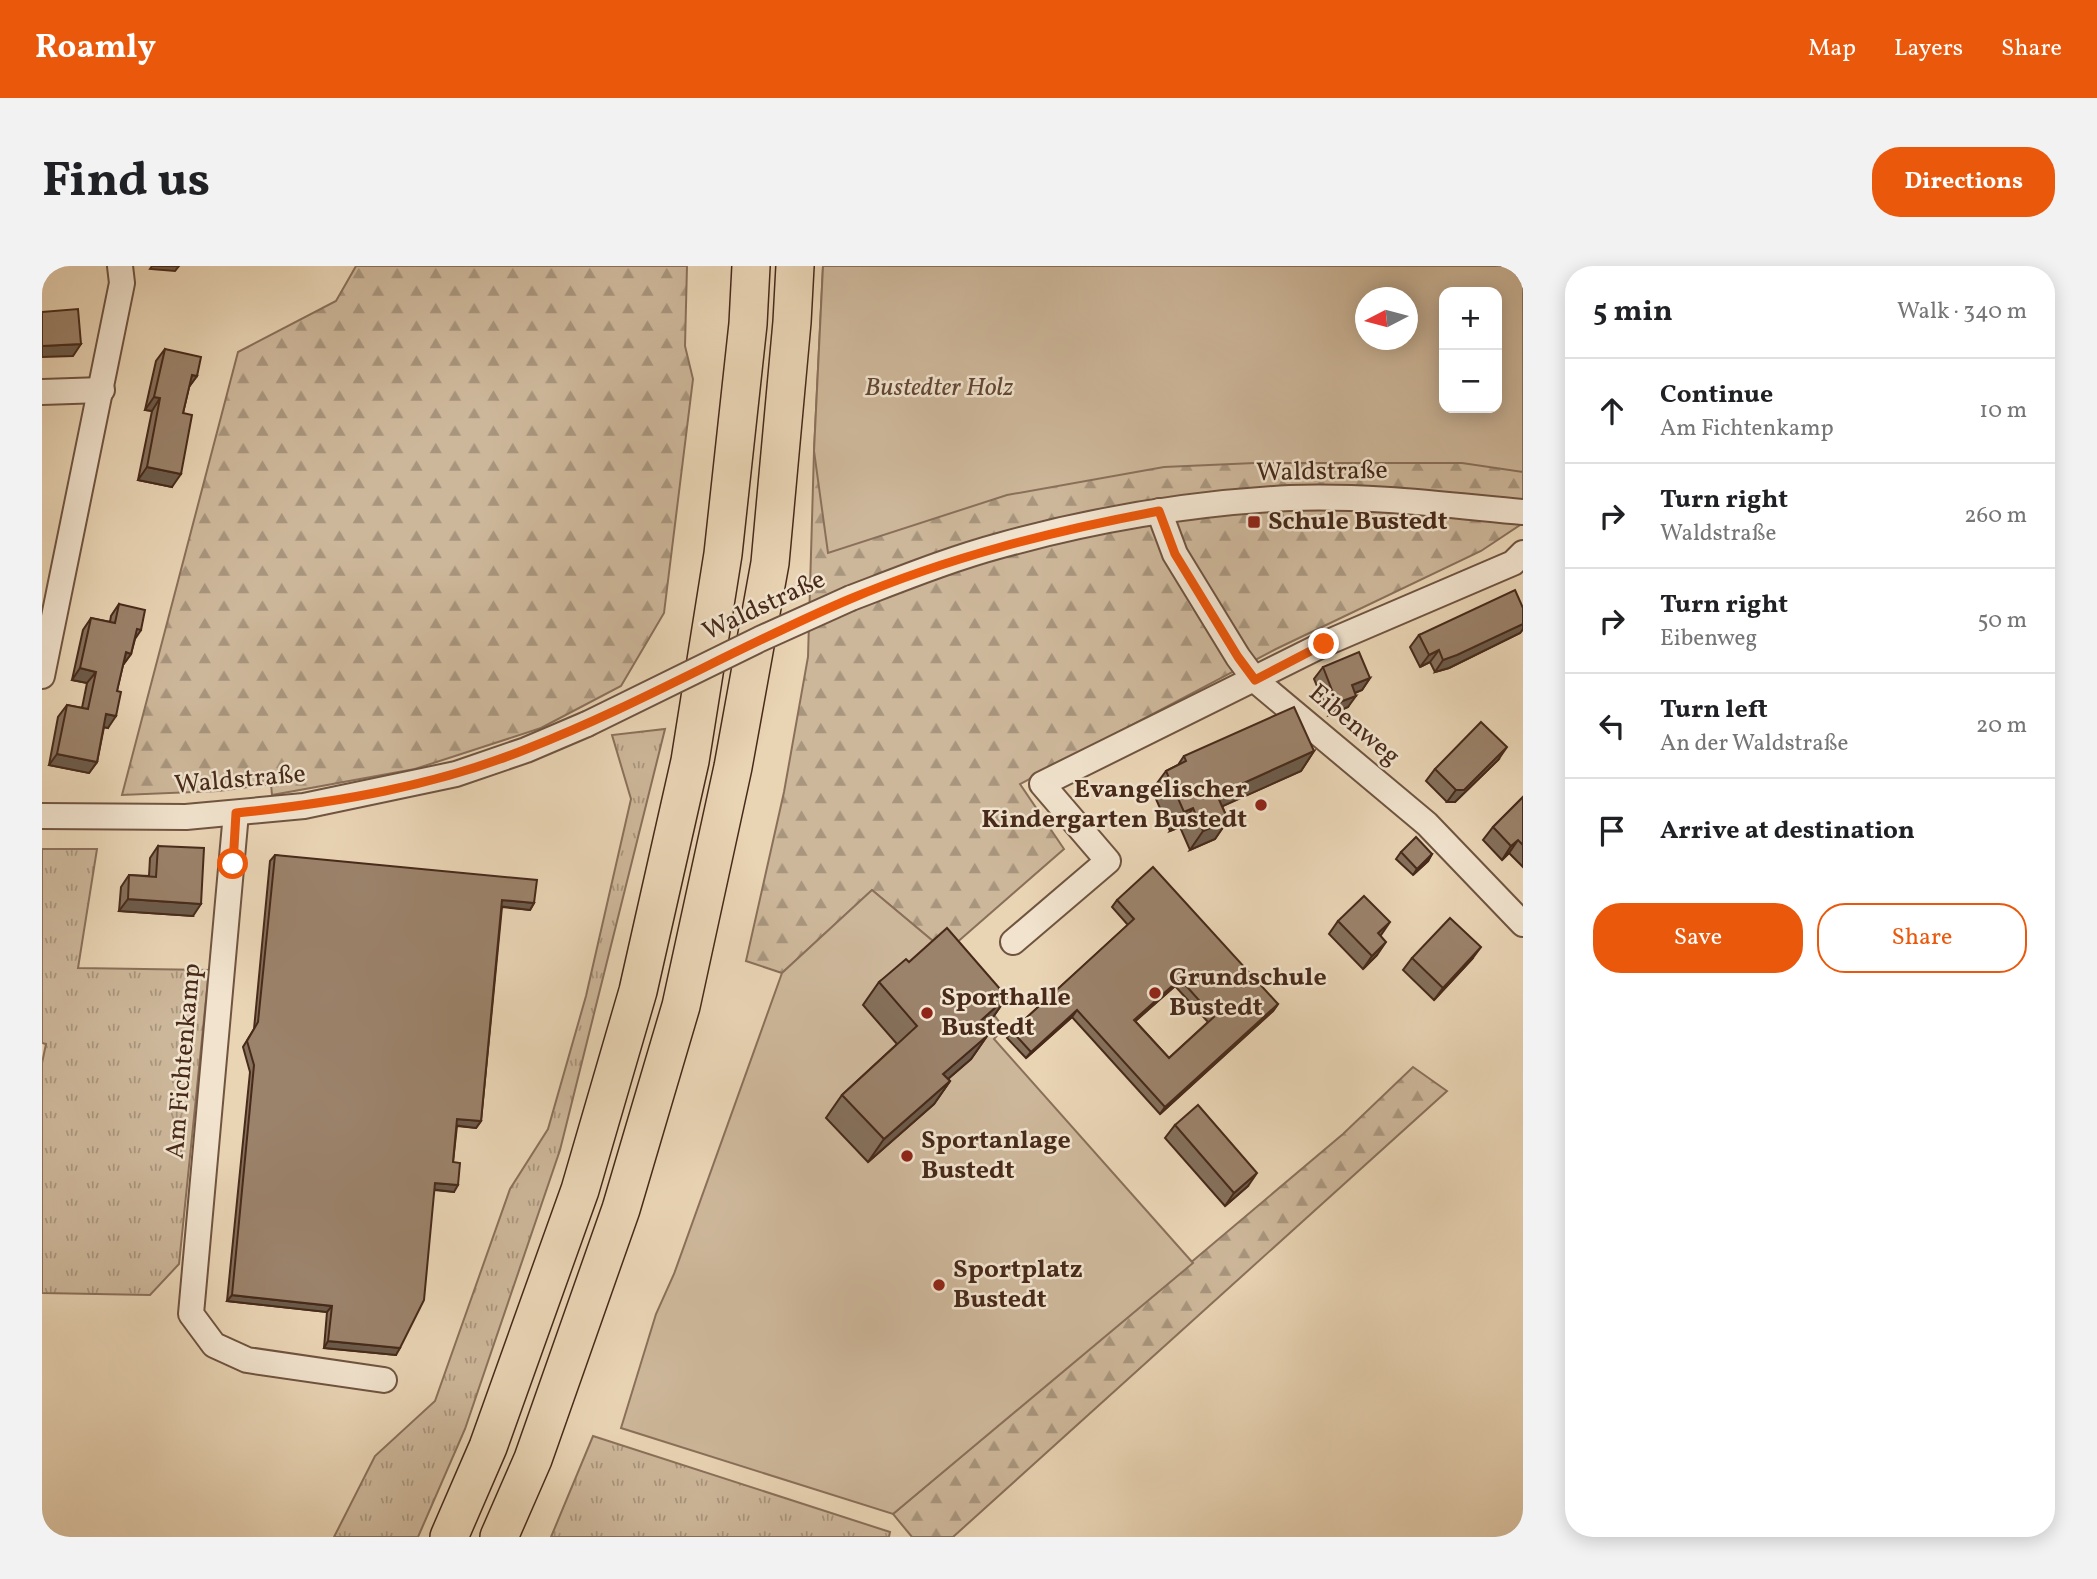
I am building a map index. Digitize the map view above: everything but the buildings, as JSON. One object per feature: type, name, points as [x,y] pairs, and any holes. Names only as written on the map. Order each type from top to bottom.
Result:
[{"type":"highway","points":[[450,1537],[488,1447],[580,1190],[638,991],[690,761],[718,582],[748,324],[751,266]]},
{"type":"highway","points":[[499,1537],[533,1459],[621,1209],[681,1006],[733,767],[770,563],[795,266]]},
{"type":"street","points":[[42,676],[102,390],[122,283],[120,266]]},
{"type":"street","points":[[42,392],[102,390]]},
{"type":"street","name":"Waldstraße","points":[[42,816],[186,817],[236,813],[304,806],[456,774],[526,750],[587,724],[851,598],[1001,545],[1093,523],[1159,511],[1291,498],[1382,499],[1523,512]]},
{"type":"street","name":"Eibenweg","points":[[1159,511],[1175,554],[1255,680],[1427,824],[1523,924]]},
{"type":"street","points":[[1013,942],[1108,861],[1042,784],[1324,644],[1513,563],[1523,553]]},
{"type":"street","name":"Am Fichtenkamp","points":[[236,813],[191,1314],[214,1346],[247,1360],[384,1380]]},
{"type":"green space","points":[[356,266],[687,266],[685,346],[693,379],[664,613],[621,686],[541,728],[415,769],[272,795],[271,784],[218,791],[122,795],[238,352],[336,301]]},
{"type":"green space","points":[[823,266],[1523,266],[1523,523],[1481,551],[1276,649],[1020,784],[1064,849],[946,952],[872,890],[782,973],[746,961],[784,792],[808,657]]},
{"type":"green space","name":"Bustedter Holz","points":[[823,266],[1523,266],[1523,472],[1462,463],[1255,463],[1164,467],[1007,495],[828,553],[814,451]]},
{"type":"green space","points":[[665,729],[560,1150],[465,1429],[418,1537],[334,1537],[375,1456],[435,1401],[510,1189],[548,1129],[586,996],[631,799],[612,735]]},
{"type":"green space","points":[[42,849],[97,849],[78,968],[209,970],[179,1264],[150,1295],[42,1293],[42,1063],[46,1044],[42,1043]]},
{"type":"green space","name":"Sportanlage Bustedt","points":[[872,890],[946,952],[1004,1028],[994,1039],[1193,1263],[893,1514],[621,1428],[656,1314],[674,1274],[782,973]]},
{"type":"green space","points":[[1413,1067],[1447,1091],[953,1537],[912,1537],[893,1514],[1343,1134]]},
{"type":"green space","points":[[593,1436],[890,1532],[889,1537],[551,1537]]},
{"type":"place","name":"Schule Bustedt","points":[[1254,522]]},
{"type":"place","name":"Evangelischer Kindergarten Bustedt","points":[[1261,805]]},
{"type":"place","name":"Grundschule Bustedt","points":[[1155,993]]},
{"type":"place","name":"Sporthalle Bustedt","points":[[927,1013]]},
{"type":"place","name":"Sportanlage Bustedt","points":[[907,1156]]},
{"type":"place","name":"Sportplatz Bustedt","points":[[939,1285]]},
{"type":"route","points":[[233,864],[236,813],[304,806],[456,774],[526,750],[587,724],[851,598],[1001,545],[1093,523],[1159,511],[1175,554],[1255,680],[1324,644]]}]
